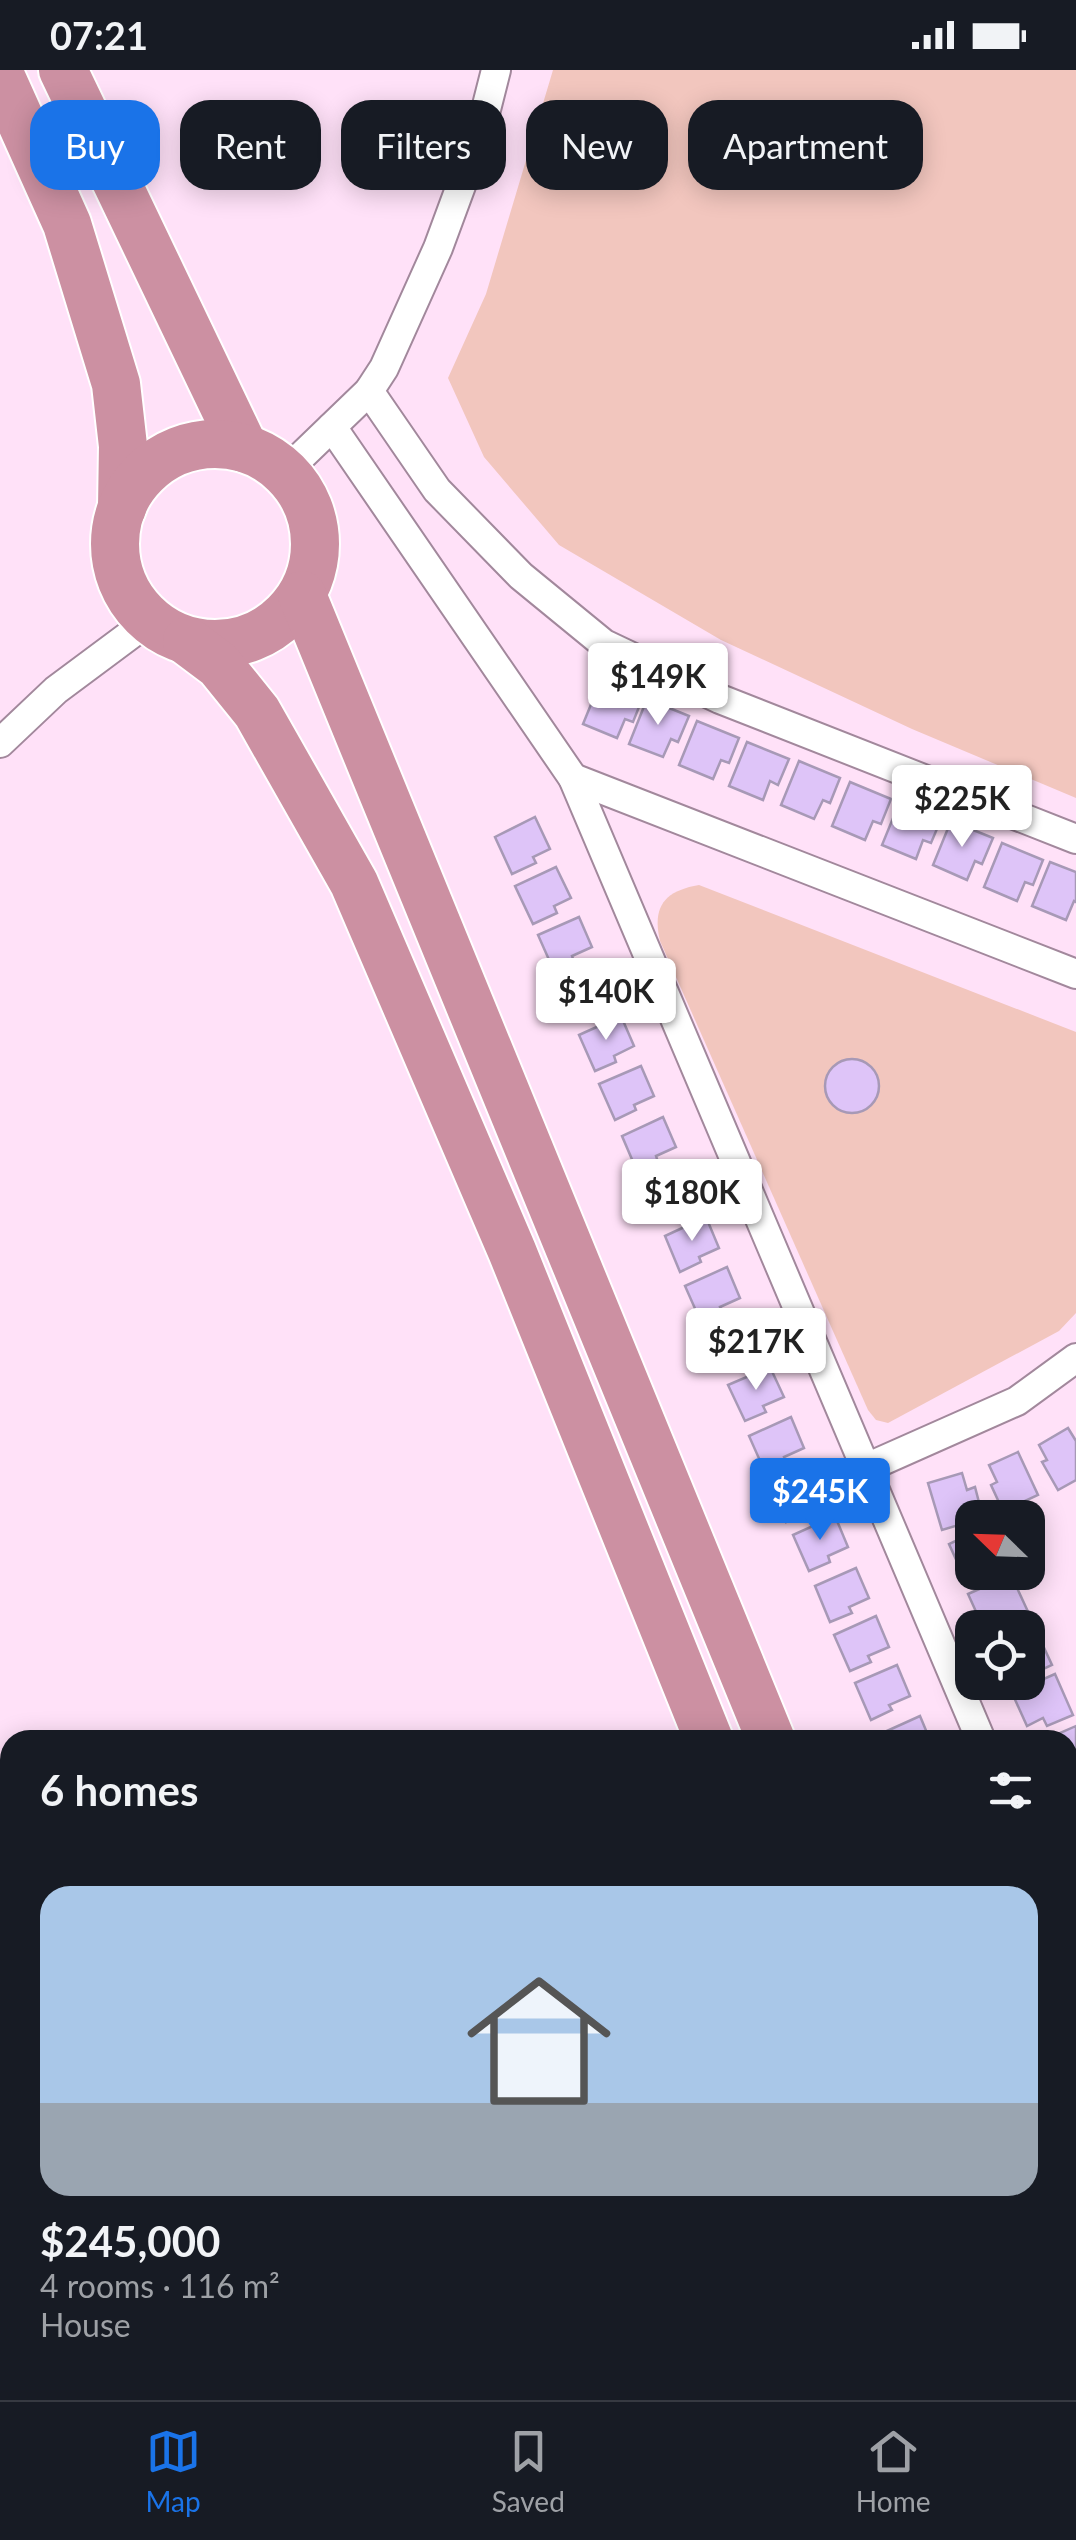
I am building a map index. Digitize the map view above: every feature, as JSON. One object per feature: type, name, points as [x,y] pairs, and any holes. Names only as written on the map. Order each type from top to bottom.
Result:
[{"type":"highway","points":[[63,70],[244,448]]},
{"type":"highway","points":[[0,75],[66,224],[116,384],[123,446],[122,508],[114,540],[119,573],[134,603],[219,666],[257,712],[354,882],[512,1251],[705,1730]]},
{"type":"highway","points":[[122,508],[138,480],[163,458],[194,446],[227,443],[259,452],[286,472],[305,498],[315,530],[314,563],[302,594],[281,620],[253,638],[220,645],[169,630]]},
{"type":"highway","points":[[302,594],[767,1730]]},
{"type":"street","points":[[286,472],[369,391],[384,368],[438,248],[479,137],[496,70]]},
{"type":"street","points":[[369,391],[437,490],[520,576],[604,644],[720,699],[1076,838]]},
{"type":"street","points":[[332,426],[573,778],[977,1730]]},
{"type":"street","points":[[0,742],[56,690],[169,630]]},
{"type":"street","points":[[573,778],[1076,974]]},
{"type":"street","points":[[866,1468],[1016,1401],[1076,1358]]},
{"type":"shaded area","points":[[553,70],[1076,70],[1076,798],[912,729],[721,640],[559,545],[484,457],[448,378],[486,294],[526,160],[526,190],[668,190],[668,100],[544,100]]},
{"type":"shaded area","points":[[699,885],[1076,1032],[1076,1313],[1059,1331],[888,1423],[876,1420],[868,1410],[660,941],[658,919],[663,902],[677,892]]},
{"type":"building","points":[[601,680],[643,697],[633,722],[625,719],[617,738],[583,724]]},
{"type":"building","points":[[647,699],[689,716],[678,742],[671,739],[663,757],[629,744]]},
{"type":"building","points":[[697,721],[739,738],[729,763],[721,760],[713,779],[679,765]]},
{"type":"building","points":[[747,742],[789,759],[778,785],[770,781],[763,800],[729,786]]},
{"type":"building","points":[[799,761],[840,778],[830,803],[823,800],[814,819],[781,805]]},
{"type":"building","points":[[850,782],[891,799],[881,824],[873,821],[865,840],[832,826]]},
{"type":"building","points":[[900,801],[942,817],[931,843],[923,840],[916,859],[882,845]]},
{"type":"building","points":[[535,817],[550,849],[533,857],[536,863],[512,874],[495,837]]},
{"type":"building","points":[[951,821],[993,838],[982,864],[975,861],[967,880],[933,865]]},
{"type":"building","points":[[1002,843],[1043,860],[1033,885],[1025,882],[1017,901],[984,887]]},
{"type":"building","points":[[1050,862],[1076,872],[1076,902],[1066,920],[1032,906]]},
{"type":"building","points":[[556,867],[571,898],[554,906],[557,913],[533,924],[515,886]]},
{"type":"building","points":[[579,917],[592,947],[572,956],[574,962],[554,971],[538,935]]},
{"type":"building","points":[[600,967],[613,997],[593,1006],[595,1012],[574,1021],[558,985]]},
{"type":"building","points":[[621,1016],[634,1046],[614,1056],[616,1062],[595,1071],[579,1035]]},
{"type":"building","points":[[852,1059],[871,1067],[879,1086],[871,1105],[852,1113],[833,1105],[825,1086],[833,1067]]},
{"type":"building","points":[[641,1066],[654,1096],[615,1120],[599,1084]]},
{"type":"building","points":[[663,1117],[676,1147],[656,1156],[658,1162],[637,1171],[622,1136]]},
{"type":"building","points":[[684,1167],[697,1197],[658,1222],[642,1186]]},
{"type":"building","points":[[706,1217],[719,1248],[680,1272],[665,1236]]},
{"type":"building","points":[[727,1267],[740,1298],[701,1322],[685,1286]]},
{"type":"building","points":[[748,1317],[762,1347],[741,1356],[744,1362],[723,1371],[707,1335]]},
{"type":"building","points":[[770,1367],[784,1397],[763,1406],[766,1412],[745,1421],[728,1385]]},
{"type":"building","points":[[791,1417],[804,1448],[784,1457],[786,1463],[765,1472],[749,1436]]},
{"type":"building","points":[[1068,1428],[1076,1441],[1076,1480],[1058,1490],[1042,1462],[1047,1460],[1039,1445]]},
{"type":"building","points":[[1018,1452],[1038,1495],[1027,1500],[998,1500],[991,1485],[997,1482],[989,1465]]},
{"type":"building","points":[[811,1468],[825,1498],[805,1507],[807,1513],[786,1522],[770,1486]]},
{"type":"building","points":[[962,1473],[967,1490],[975,1487],[978,1500],[955,1500],[955,1526],[942,1530],[928,1483]]},
{"type":"building","points":[[835,1516],[848,1547],[828,1556],[830,1562],[809,1571],[793,1535]]},
{"type":"building","points":[[856,1568],[869,1598],[849,1607],[852,1613],[830,1622],[815,1586]]},
{"type":"building","points":[[977,1590],[1018,1590],[1027,1610],[975,1610],[968,1594]]},
{"type":"building","points":[[876,1616],[889,1647],[868,1656],[871,1662],[850,1671],[834,1635]]},
{"type":"building","points":[[1045,1650],[1052,1665],[1045,1668]]},
{"type":"building","points":[[897,1665],[910,1696],[889,1705],[892,1710],[871,1720],[855,1683]]},
{"type":"building","points":[[1055,1674],[1073,1715],[1047,1726],[1043,1718],[1027,1726],[1015,1700],[1045,1700],[1045,1678]]},
{"type":"building","points":[[920,1716],[926,1730],[889,1730]]}]
